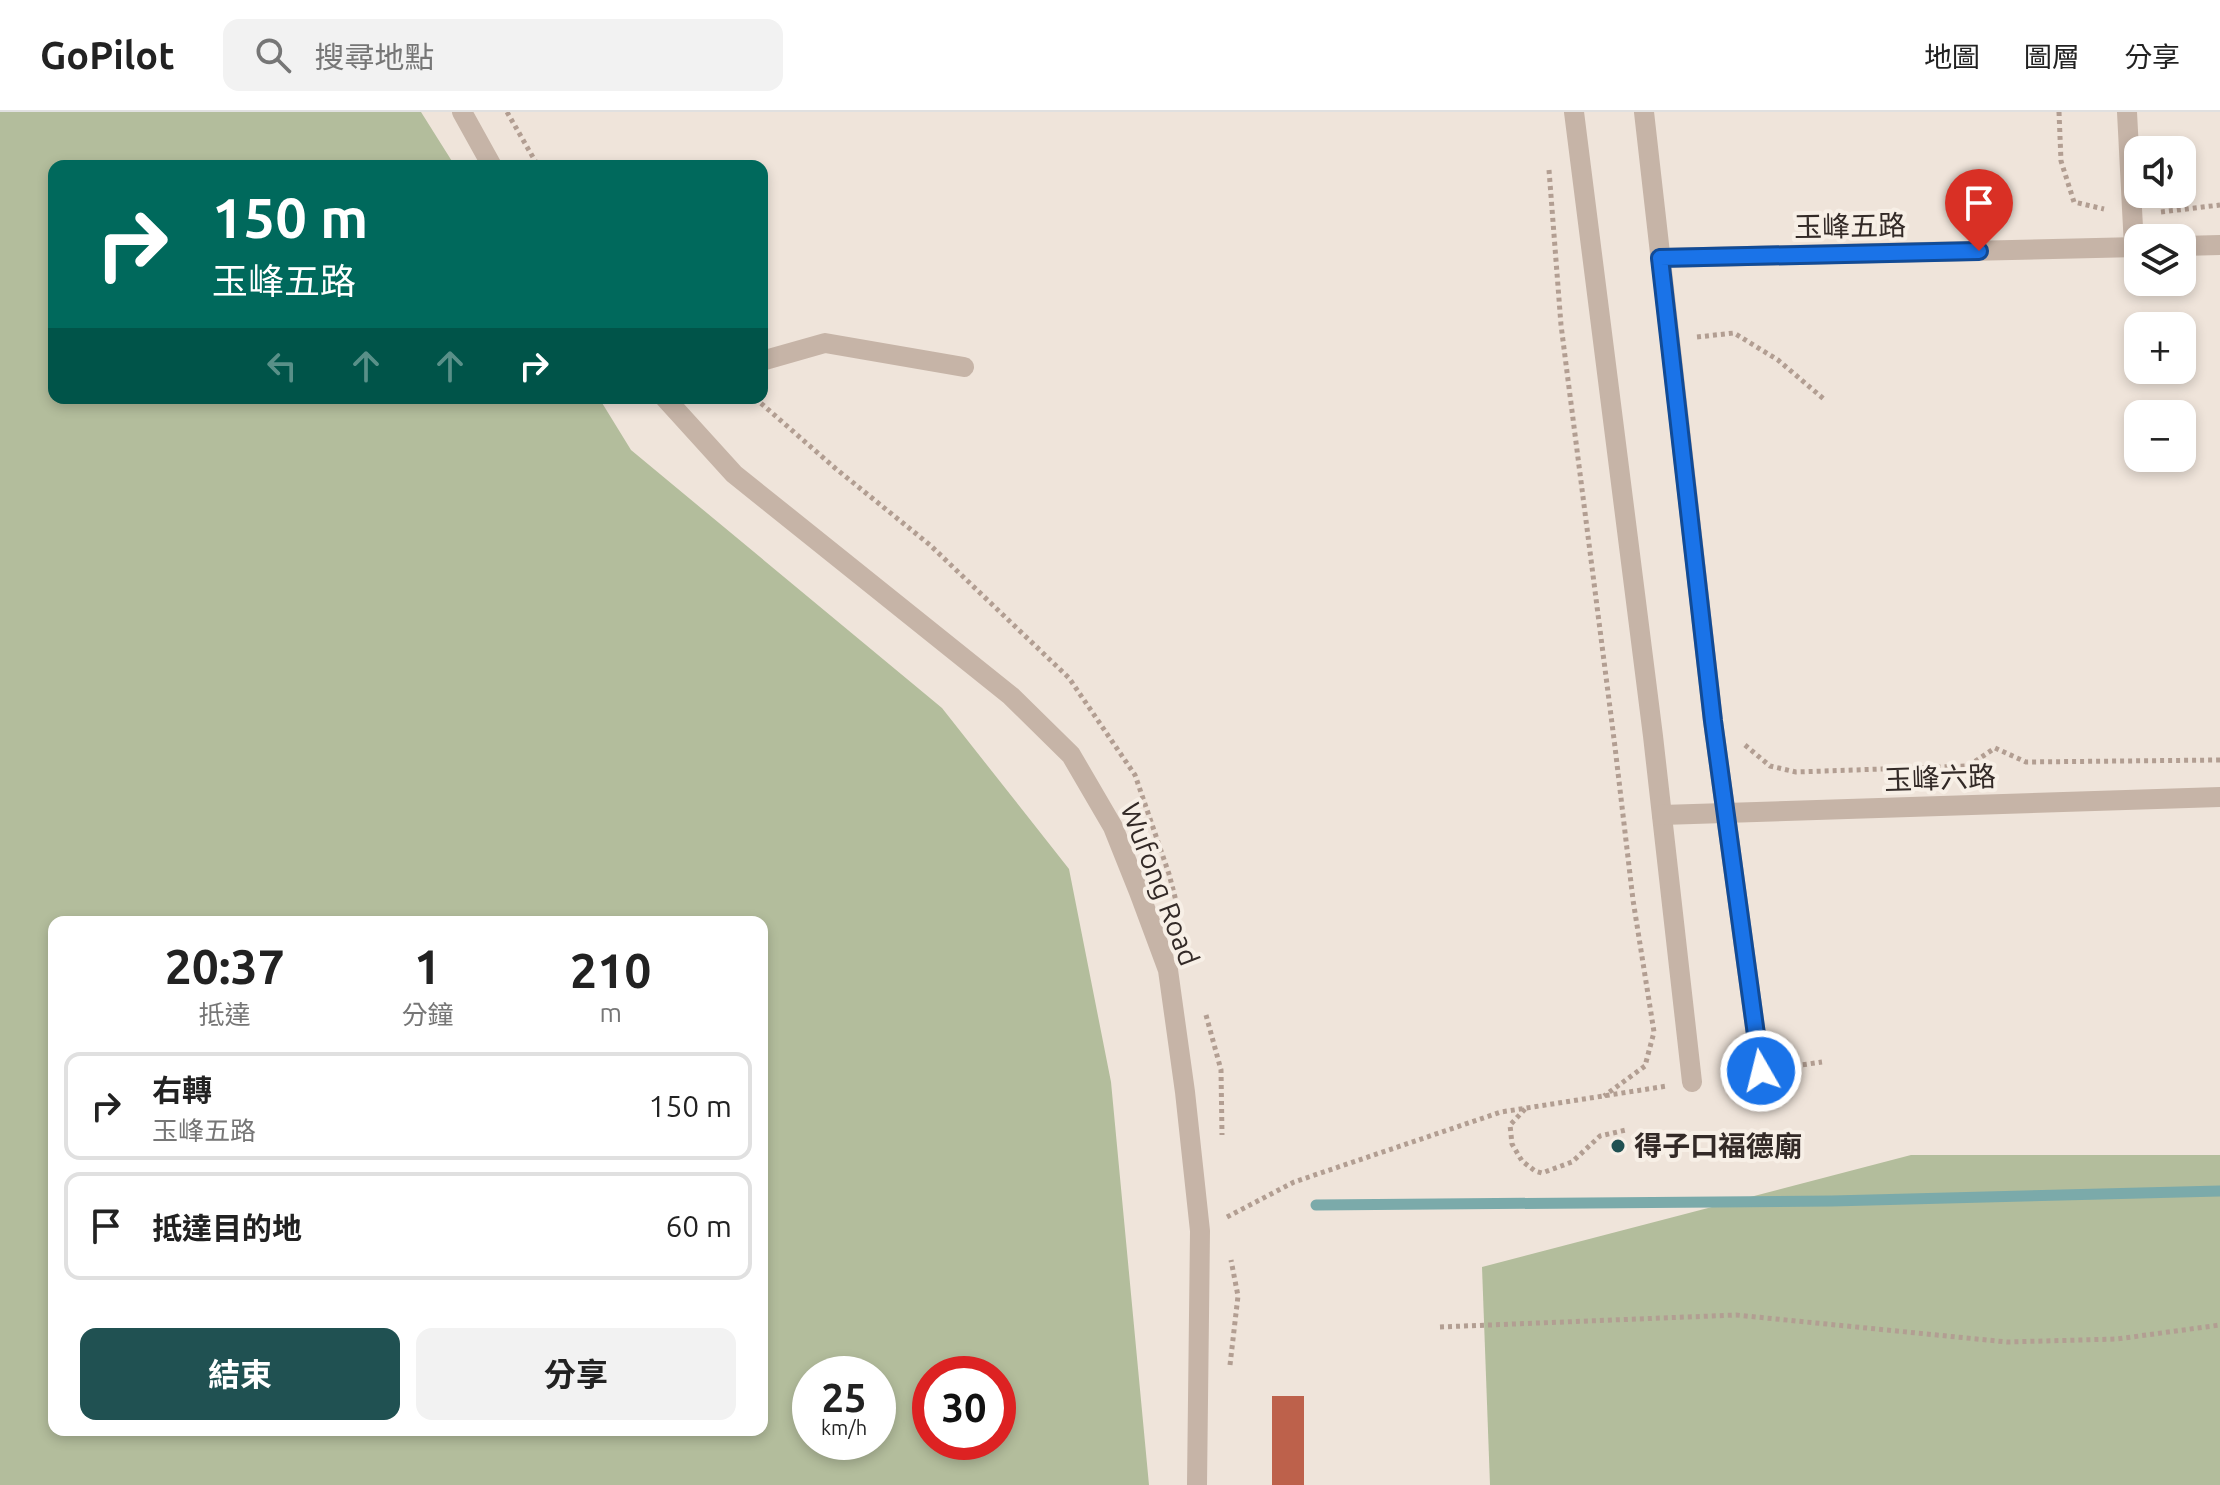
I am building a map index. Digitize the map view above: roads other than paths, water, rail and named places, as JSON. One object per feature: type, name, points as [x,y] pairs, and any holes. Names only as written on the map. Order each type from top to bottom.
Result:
[{"type":"street","points":[[462,112],[489,160]]},
{"type":"street","points":[[1574,112],[1662,815],[1692,1082]]},
{"type":"street","points":[[1644,112],[1713,721],[1761,1071]]},
{"type":"street","points":[[2127,112],[2134,224]]},
{"type":"street","points":[[2196,246],[2220,245]]},
{"type":"street","name":"玉峰五路","points":[[1660,258],[2124,247]]},
{"type":"street","points":[[768,359],[825,343],[964,367]]},
{"type":"street","name":"Wufong Road","points":[[670,404],[734,474],[1011,696],[1071,755],[1113,827],[1168,970],[1185,1092],[1200,1231],[1197,1485]]},
{"type":"street","name":"玉峰六路","points":[[1662,815],[2220,797]]},
{"type":"waterway","points":[[1316,1205],[1832,1201],[2220,1191]]},
{"type":"place","name":"得子口福德廟","points":[[1618,1146]]}]
